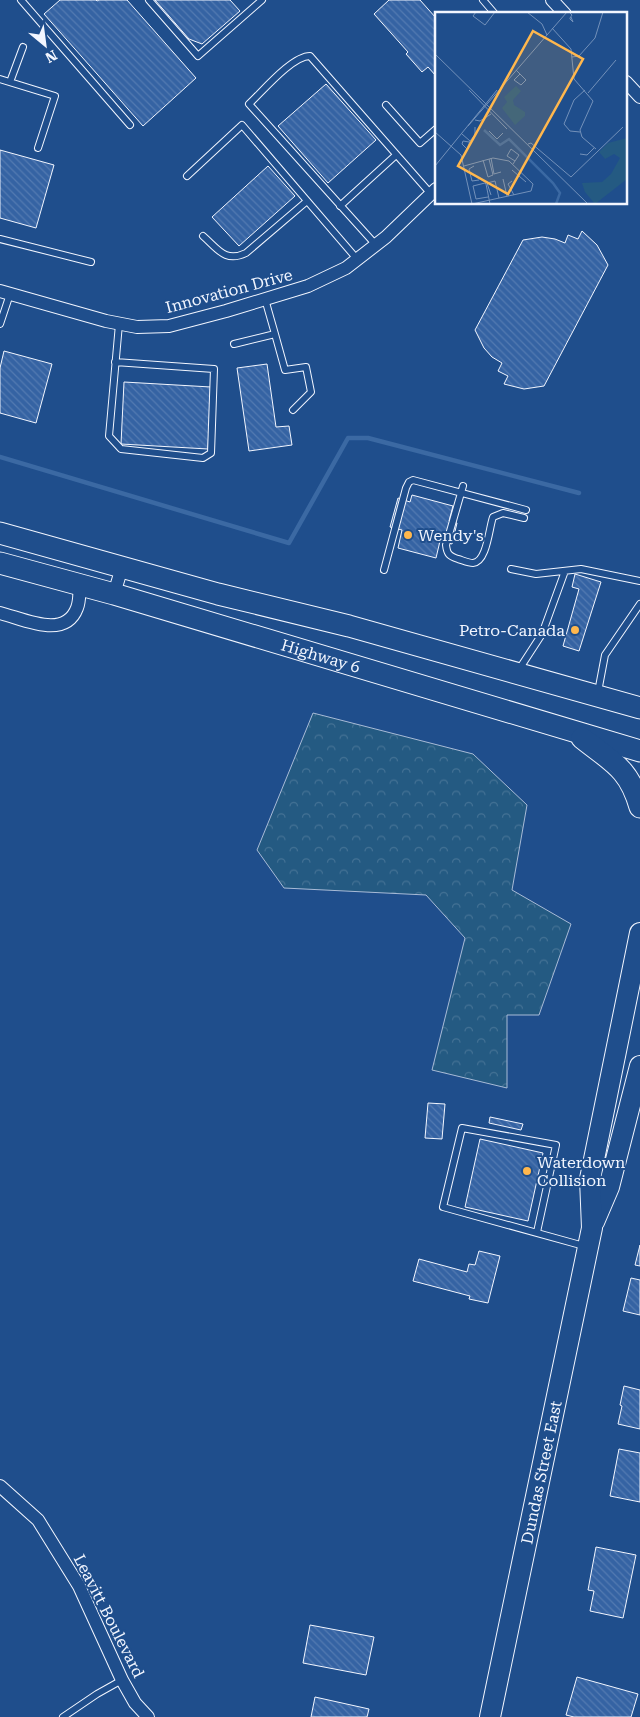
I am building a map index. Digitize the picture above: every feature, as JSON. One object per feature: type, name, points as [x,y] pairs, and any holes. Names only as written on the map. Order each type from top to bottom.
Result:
[{"type":"highway","name":"Highway 6","points":[[0,533],[218,594],[349,626],[640,708]]},
{"type":"highway","name":"Highway 6","points":[[0,562],[114,594],[640,751]]},
{"type":"highway","points":[[572,730],[628,776],[640,807]]},
{"type":"main road","name":"Dundas Street East","points":[[590,1237],[590,1178],[640,933]]},
{"type":"main road","name":"Dundas Street East","points":[[490,1717],[590,1237],[610,1187],[640,1066]]},
{"type":"street","points":[[552,0],[563,12]]},
{"type":"street","points":[[628,84],[640,98]]},
{"type":"street","name":"Innovation Drive","points":[[5,292],[119,324],[137,327],[169,326],[226,312],[308,286],[346,268],[376,245],[433,191]]},
{"type":"street","points":[[114,594],[122,567]]},
{"type":"street","points":[[0,613],[52,627],[64,624],[71,619],[78,606],[80,584]]},
{"type":"street","name":"Leavitt Boulevard","points":[[0,1486],[38,1520],[80,1586],[122,1680],[135,1703],[148,1717]]},
{"type":"lane","points":[[21,0],[130,125]]},
{"type":"lane","points":[[149,0],[198,56],[262,0]]},
{"type":"lane","points":[[483,0],[493,12]]},
{"type":"lane","points":[[10,82],[23,47]]},
{"type":"lane","points":[[376,245],[249,104],[292,63],[304,56],[310,56],[396,155],[433,191]]},
{"type":"lane","points":[[0,79],[54,96],[38,148]]},
{"type":"lane","points":[[386,105],[420,143],[435,129]]},
{"type":"lane","points":[[187,176],[242,125],[358,259]]},
{"type":"lane","points":[[340,206],[396,155]]},
{"type":"lane","points":[[203,236],[225,256],[240,256],[308,200]]},
{"type":"lane","points":[[0,239],[90,262]]},
{"type":"lane","points":[[0,324],[5,292]]},
{"type":"lane","points":[[265,299],[285,370],[306,367],[311,392],[293,410]]},
{"type":"lane","points":[[115,362],[214,369],[212,453],[203,458],[121,449],[109,436],[115,362],[119,324]]},
{"type":"lane","points":[[234,344],[275,334]]},
{"type":"lane","points":[[384,570],[406,488],[409,482],[413,480],[462,489],[526,510]]},
{"type":"lane","points":[[462,489],[446,545],[447,553],[450,557],[473,563],[479,561],[483,556],[494,518],[503,513],[524,518]]},
{"type":"lane","points":[[511,569],[536,574],[581,569],[640,581]]},
{"type":"lane","points":[[516,673],[542,634],[565,571]]},
{"type":"lane","points":[[597,696],[606,655],[640,604]]},
{"type":"lane","points":[[537,1232],[556,1145],[462,1128],[443,1207],[537,1232],[590,1237]]},
{"type":"lane","points":[[63,1717],[122,1680]]},
{"type":"green space","points":[[313,713],[473,754],[527,805],[512,890],[571,924],[539,1015],[507,1015],[507,1088],[432,1070],[465,938],[426,895],[284,888],[257,850]]},
{"type":"building","points":[[60,0],[127,0],[196,78],[143,126],[44,14]]},
{"type":"building","points":[[155,0],[230,0],[240,11],[202,44],[189,39]]},
{"type":"building","points":[[389,0],[420,0],[435,17],[435,75],[428,67],[422,72],[406,54],[408,52],[374,14]]},
{"type":"building","points":[[326,84],[376,140],[328,183],[278,126]]},
{"type":"building","points":[[0,150],[54,165],[36,228],[0,218]]},
{"type":"building","points":[[268,166],[295,196],[239,246],[212,217]]},
{"type":"building","points":[[582,231],[597,245],[608,265],[544,386],[524,389],[504,384],[508,376],[498,371],[502,363],[492,357],[484,348],[475,330],[523,240],[542,237],[565,243],[568,235],[578,239]]},
{"type":"building","points":[[4,351],[52,364],[36,423],[0,413],[0,368]]},
{"type":"building","points":[[267,364],[276,427],[289,426],[292,445],[249,451],[237,368]]},
{"type":"building","points":[[124,382],[211,387],[208,449],[121,444]]},
{"type":"building","points":[[412,495],[453,506],[449,521],[457,523],[452,544],[440,541],[436,558],[398,548],[402,530],[390,527],[398,498],[410,502]]},
{"type":"building","points":[[575,574],[601,582],[579,651],[563,646],[579,589],[572,587]]},
{"type":"building","points":[[428,1103],[445,1104],[442,1139],[425,1138]]},
{"type":"building","points":[[490,1117],[523,1124],[521,1130],[489,1123]]},
{"type":"building","points":[[480,1139],[543,1153],[528,1221],[465,1207]]},
{"type":"building","points":[[640,1245],[640,1266],[635,1265]]},
{"type":"building","points":[[479,1251],[500,1256],[488,1303],[469,1299],[470,1296],[413,1281],[419,1259],[467,1272],[469,1264],[475,1265]]},
{"type":"building","points":[[631,1278],[640,1280],[640,1315],[623,1311]]},
{"type":"building","points":[[624,1386],[640,1390],[640,1429],[618,1424]]},
{"type":"building","points":[[619,1449],[640,1453],[640,1502],[610,1496]]},
{"type":"building","points":[[596,1547],[636,1555],[623,1618],[590,1611],[594,1591],[588,1590]]},
{"type":"building","points":[[310,1625],[374,1637],[366,1675],[303,1663]]},
{"type":"building","points":[[577,1677],[638,1694],[631,1717],[574,1717],[566,1715]]},
{"type":"building","points":[[315,1697],[369,1709],[367,1717],[311,1717]]},
{"type":"waterway","points":[[0,457],[289,543],[348,438],[368,438],[579,493]]},
{"type":"place","name":"Wendy's","points":[[408,535]]},
{"type":"place","name":"Petro-Canada","points":[[575,630]]},
{"type":"place","name":"Waterdown Collision","points":[[527,1171]]}]
